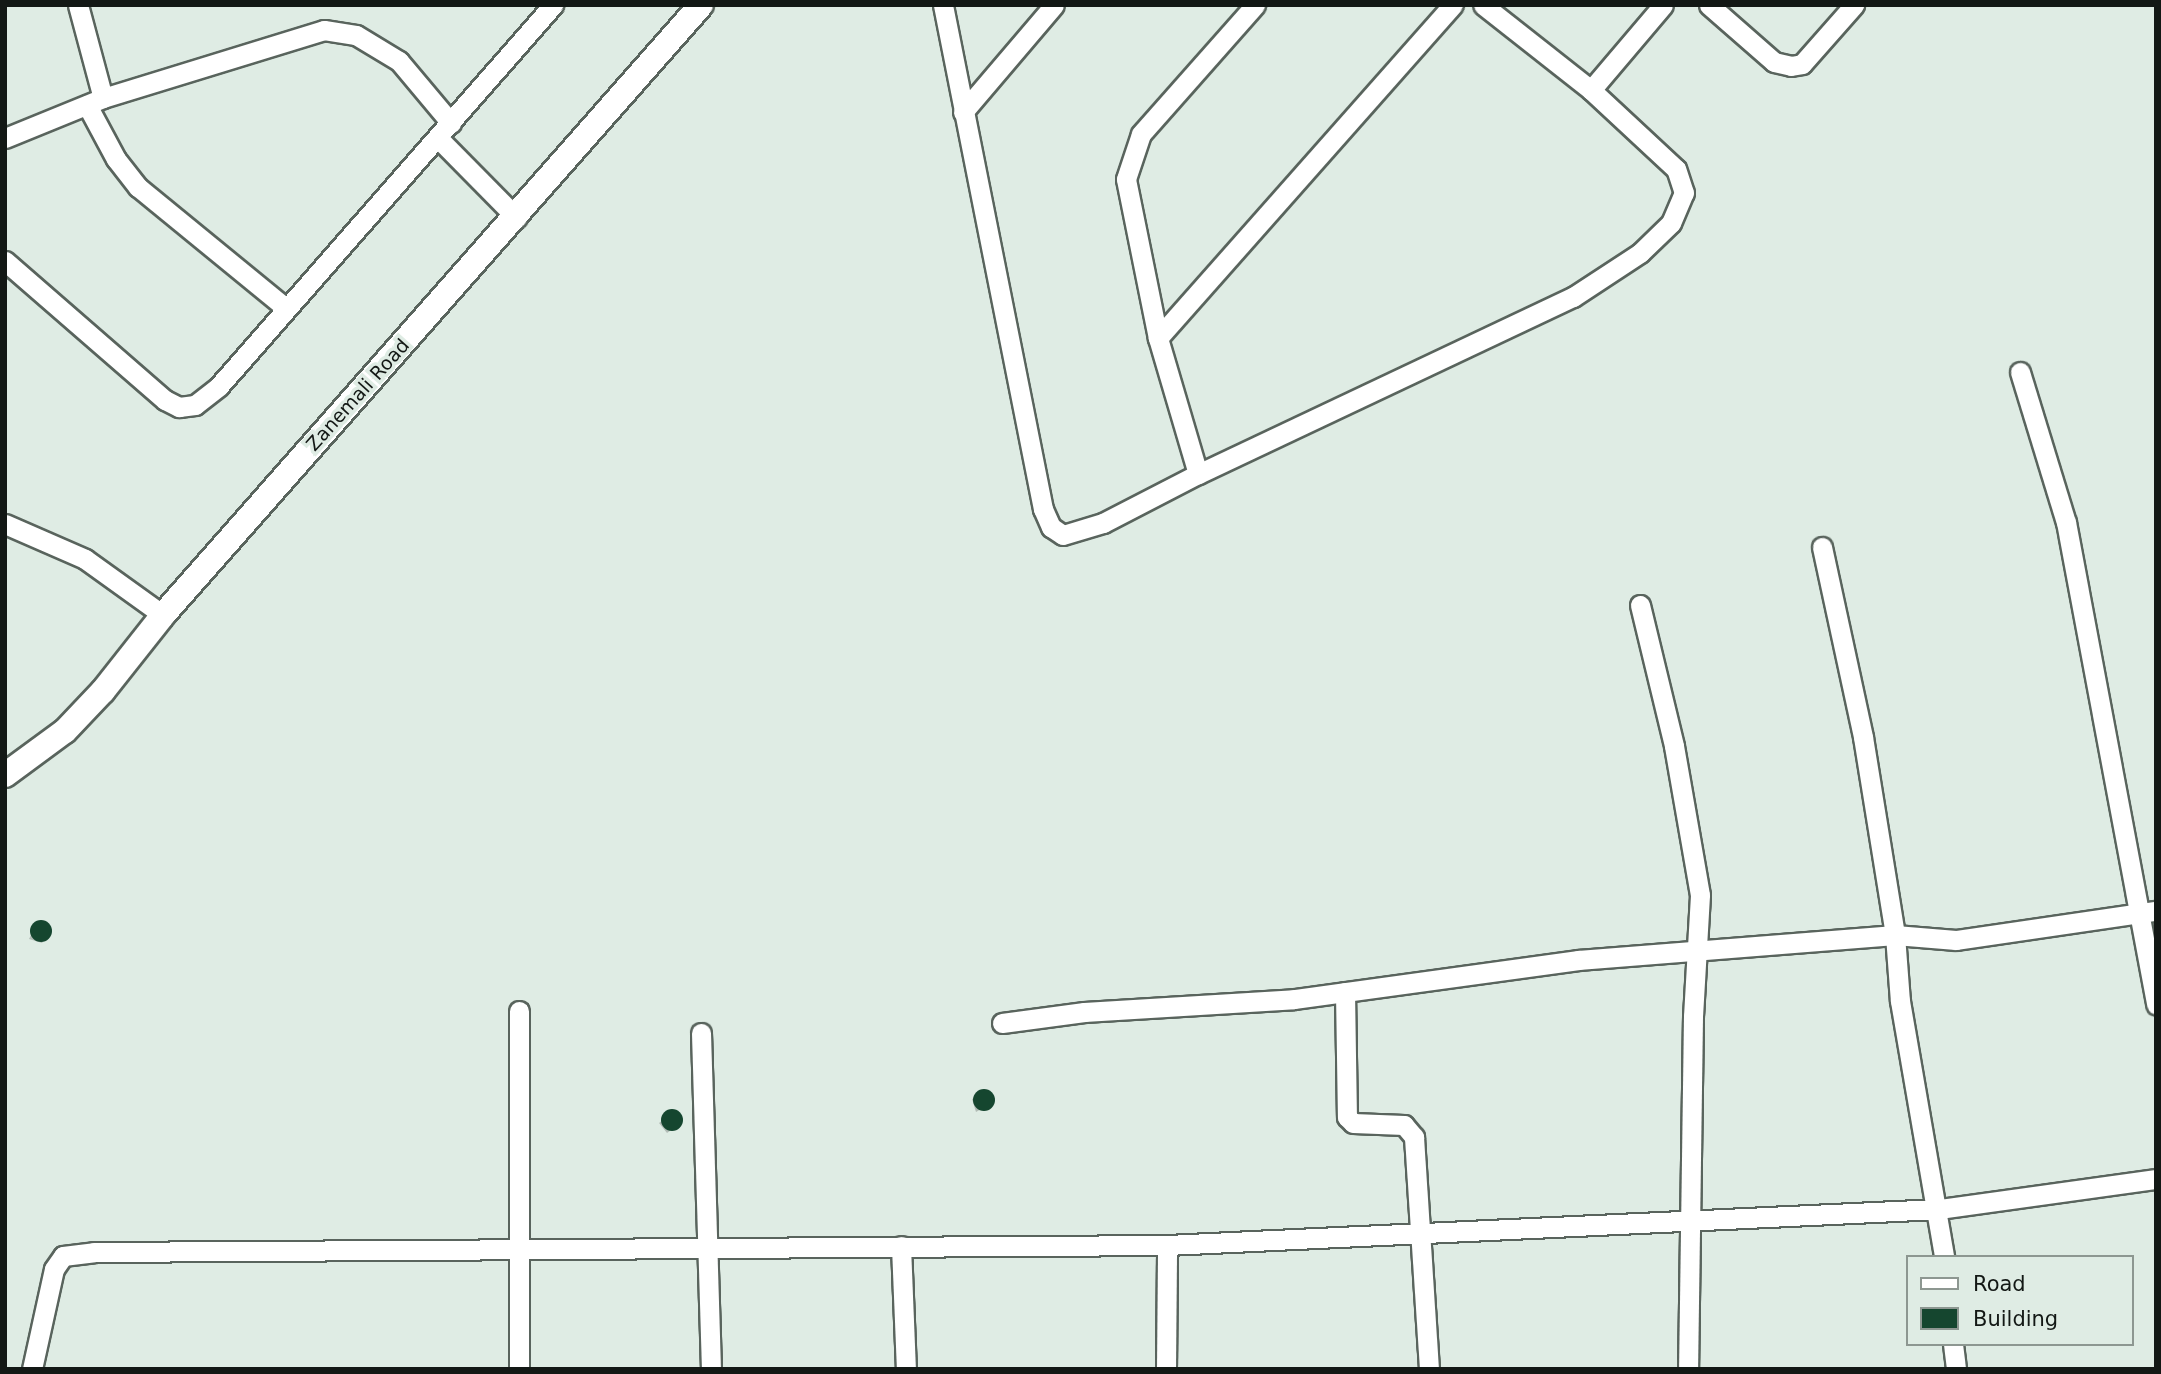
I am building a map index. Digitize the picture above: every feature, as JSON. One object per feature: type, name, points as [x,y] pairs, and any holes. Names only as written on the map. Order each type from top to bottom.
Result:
[{"type":"street","points":[[78,5],[95,102],[116,159],[138,187],[286,308]]},
{"type":"street","name":"Zanemali Road","points":[[5,775],[65,731],[163,615],[517,218],[701,5]]},
{"type":"street","points":[[943,5],[1043,509],[1051,527],[1063,535],[1080,533],[1198,474],[1573,297],[1640,253],[1680,208],[1684,182],[1676,169],[1591,90],[1483,5]]},
{"type":"street","points":[[963,112],[1054,5]]},
{"type":"street","points":[[1198,474],[1158,338],[1129,209],[1126,179],[1131,155],[1141,134],[1255,5]]},
{"type":"street","points":[[1158,338],[1453,5]]},
{"type":"street","points":[[1591,90],[1663,5]]},
{"type":"street","points":[[1709,5],[1773,62],[1791,66],[1802,64],[1854,5]]},
{"type":"street","points":[[5,261],[164,400],[179,407],[206,398],[438,138],[546,8]]},
{"type":"street","points":[[5,138],[95,102],[324,30],[356,35],[399,61],[451,123]]},
{"type":"street","points":[[438,138],[517,218]]},
{"type":"street","points":[[2020,372],[2066,522],[2147,912],[2156,1005]]},
{"type":"street","points":[[5,524],[85,559],[163,615]]},
{"type":"street","points":[[1822,547],[1863,737],[1895,934],[1900,1001],[1939,1209],[1944,1255]]},
{"type":"street","points":[[1640,605],[1695,851],[1700,950],[1693,1016],[1688,1369]]},
{"type":"street","points":[[1002,1023],[1084,1012],[1185,1009],[1345,992],[1578,960],[1895,934],[1956,940],[2147,912]]},
{"type":"street","points":[[1345,992],[1346,1117],[1353,1123],[1404,1125],[1410,1130],[1422,1232],[1429,1369]]},
{"type":"street","points":[[519,1010],[522,1252],[519,1369]]},
{"type":"street","points":[[701,1033],[710,1250],[710,1369]]},
{"type":"street","points":[[32,1369],[54,1269],[64,1256],[94,1252],[522,1252],[1167,1245],[1691,1217],[1939,1209],[2156,1178]]},
{"type":"street","points":[[1166,1369],[1167,1245]]},
{"type":"street","points":[[901,1246],[906,1369]]},
{"type":"street","points":[[1954,1346],[1956,1369]]},
{"type":"building","points":[[41,920],[49,923],[52,931],[49,939],[41,942],[33,939],[30,931],[33,923]]},
{"type":"building","points":[[984,1089],[992,1092],[995,1100],[992,1108],[984,1111],[976,1108],[973,1100],[976,1092]]},
{"type":"building","points":[[672,1109],[680,1112],[683,1120],[680,1128],[672,1131],[664,1128],[661,1120],[664,1112]]}]
